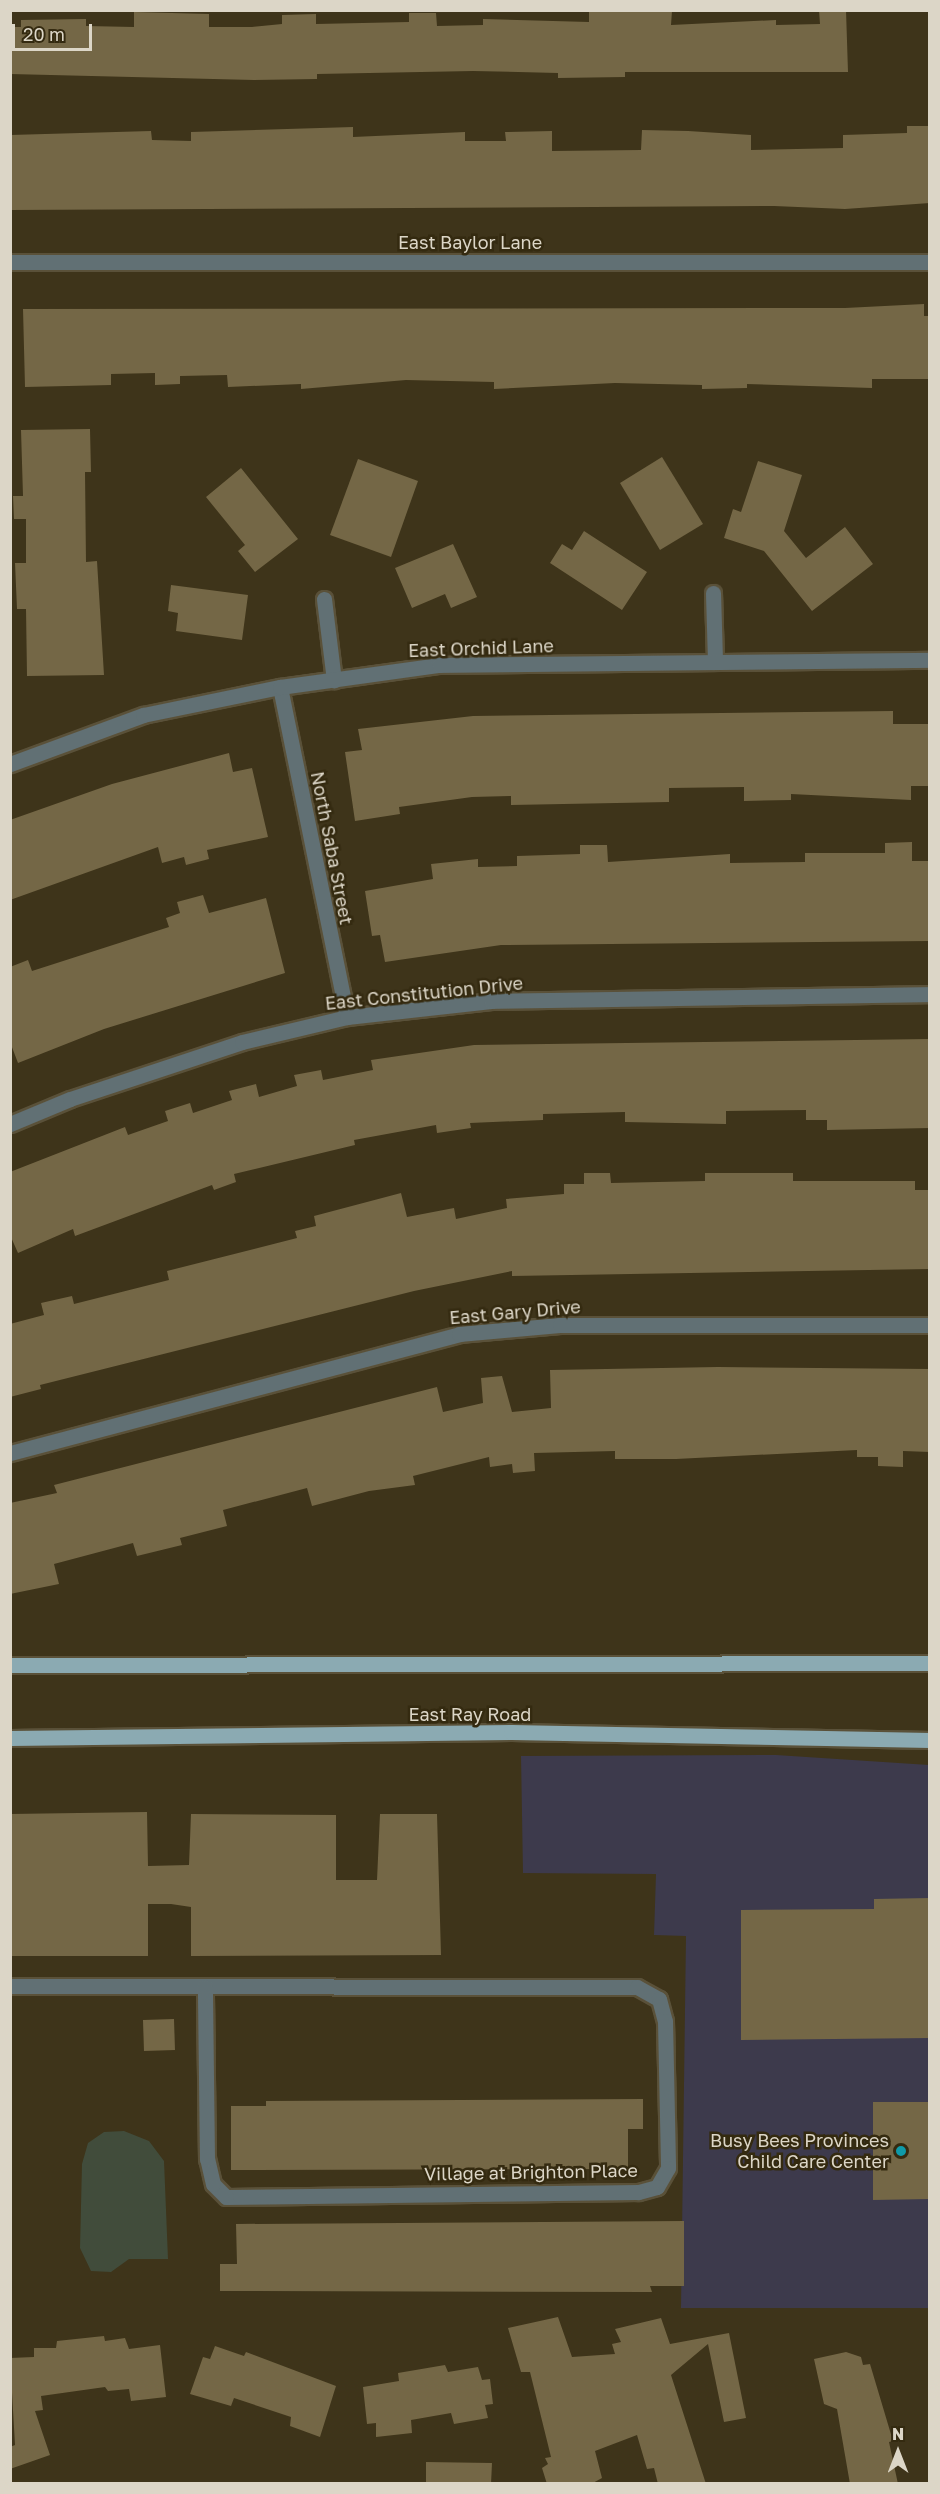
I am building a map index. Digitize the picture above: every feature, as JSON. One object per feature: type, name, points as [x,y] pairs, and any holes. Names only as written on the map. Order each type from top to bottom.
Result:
[{"type":"main road","points":[[10,1665],[930,1663]]},
{"type":"main road","name":"East Ray Road","points":[[10,1738],[511,1732],[930,1740]]},
{"type":"street","name":"East Baylor Lane","points":[[10,262],[930,262]]},
{"type":"street","points":[[713,593],[715,662]]},
{"type":"street","points":[[324,599],[334,680]]},
{"type":"street","name":"East Orchid Lane","points":[[10,765],[143,715],[280,687],[439,665],[930,660]]},
{"type":"street","name":"North Saba Street","points":[[280,687],[347,1017]]},
{"type":"street","name":"East Constitution Drive","points":[[10,1124],[70,1100],[242,1042],[347,1017],[490,1001],[930,994]]},
{"type":"street","name":"East Gary Drive","points":[[10,1453],[459,1334],[560,1325],[930,1325]]},
{"type":"street","name":"Village at Brighton Place","points":[[10,1986],[637,1987],[659,1998],[665,2021],[668,2168],[657,2187],[638,2192],[226,2197],[213,2184],[207,2159],[205,1987]]},
{"type":"shaded area","points":[[776,1755],[929,1765],[929,2308],[681,2308],[686,1936],[654,1935],[656,1874],[523,1873],[521,1756]]},
{"type":"green space","points":[[124,2131],[149,2141],[164,2161],[168,2259],[129,2259],[111,2272],[91,2271],[80,2248],[82,2164],[88,2143],[104,2132]]},
{"type":"building","points":[[819,10],[846,10],[848,72],[625,72],[625,77],[558,78],[558,73],[473,71],[317,74],[317,79],[254,80],[10,74],[10,27],[21,27],[21,20],[86,19],[86,26],[134,27],[134,12],[209,14],[209,27],[252,27],[282,24],[282,15],[316,14],[316,24],[409,22],[409,13],[436,13],[437,26],[483,25],[483,19],[589,22],[589,12],[672,11],[671,25],[776,20],[776,25],[820,24]]},
{"type":"building","points":[[907,126],[930,126],[930,203],[845,209],[774,206],[10,210],[10,135],[151,131],[152,140],[191,141],[191,132],[353,127],[353,137],[465,132],[465,141],[506,141],[505,132],[552,131],[552,151],[641,150],[642,130],[751,135],[751,150],[843,148],[843,135],[907,133]]},
{"type":"building","points":[[924,304],[924,316],[930,316],[930,379],[872,379],[872,388],[747,384],[747,388],[702,389],[702,385],[615,383],[494,389],[494,382],[406,380],[301,389],[301,384],[228,387],[227,375],[180,376],[180,384],[155,385],[155,373],[111,374],[111,385],[25,387],[23,309],[845,308]]},
{"type":"building","points":[[90,429],[91,472],[85,472],[86,562],[97,561],[104,675],[27,676],[26,609],[17,609],[15,563],[26,563],[26,519],[14,519],[13,496],[23,496],[21,430]]},
{"type":"building","points":[[662,457],[703,524],[660,550],[620,483]]},
{"type":"building","points":[[358,459],[418,481],[391,557],[330,535]]},
{"type":"building","points":[[758,461],[802,475],[784,531],[806,558],[845,527],[873,564],[812,611],[764,551],[724,538],[733,509],[741,512]]},
{"type":"building","points":[[241,468],[298,539],[255,572],[238,551],[245,545],[206,497]]},
{"type":"building","points":[[584,531],[647,572],[622,610],[550,563],[562,544],[572,550]]},
{"type":"building","points":[[453,544],[477,597],[451,608],[445,594],[412,608],[395,568]]},
{"type":"building","points":[[171,585],[248,595],[242,640],[176,631],[178,613],[168,611]]},
{"type":"building","points":[[893,711],[893,724],[930,724],[930,786],[911,786],[911,800],[791,794],[791,800],[744,801],[744,787],[669,788],[669,802],[511,805],[511,796],[472,797],[399,807],[400,814],[355,821],[345,752],[362,750],[358,729],[473,716]]},
{"type":"building","points":[[229,753],[233,772],[252,768],[268,837],[207,850],[209,859],[186,865],[184,857],[162,863],[158,847],[10,900],[10,820],[112,784]]},
{"type":"building","points":[[912,842],[912,861],[930,861],[930,941],[501,945],[385,962],[380,935],[372,936],[365,891],[433,879],[431,864],[478,859],[478,867],[517,866],[517,856],[580,854],[580,845],[607,845],[608,862],[730,854],[730,863],[805,862],[805,853],[885,853],[885,843]]},
{"type":"building","points":[[203,895],[209,913],[266,898],[285,973],[104,1029],[18,1063],[10,1042],[10,967],[28,960],[32,971],[169,927],[166,918],[180,913],[177,902]]},
{"type":"building","points":[[930,1039],[930,1128],[827,1130],[827,1120],[806,1120],[806,1110],[726,1111],[726,1124],[625,1122],[625,1112],[543,1114],[543,1120],[470,1123],[471,1128],[437,1133],[436,1125],[354,1140],[355,1145],[234,1174],[236,1182],[214,1190],[212,1185],[75,1236],[73,1229],[18,1253],[10,1235],[10,1172],[125,1127],[128,1135],[168,1121],[165,1111],[190,1103],[193,1113],[232,1100],[229,1091],[256,1084],[259,1097],[297,1086],[294,1075],[321,1070],[323,1080],[373,1070],[371,1060],[474,1045]]},
{"type":"building","points":[[584,1173],[610,1173],[611,1183],[705,1181],[705,1173],[793,1173],[793,1181],[915,1181],[915,1190],[930,1190],[930,1269],[512,1276],[512,1271],[414,1291],[40,1385],[41,1389],[10,1397],[10,1324],[44,1315],[41,1303],[72,1296],[74,1304],[169,1280],[167,1271],[297,1238],[295,1231],[316,1226],[314,1216],[401,1193],[407,1217],[454,1208],[456,1219],[507,1208],[506,1199],[564,1194],[564,1184],[584,1184]]},
{"type":"building","points":[[718,1367],[930,1369],[930,1452],[903,1451],[903,1467],[878,1466],[878,1457],[857,1457],[857,1450],[676,1459],[615,1459],[615,1451],[534,1453],[535,1471],[513,1473],[512,1464],[490,1467],[489,1457],[413,1476],[415,1485],[369,1491],[312,1506],[307,1488],[223,1510],[227,1526],[180,1538],[182,1545],[137,1556],[133,1543],[54,1564],[59,1584],[10,1594],[10,1503],[57,1493],[54,1485],[437,1387],[443,1412],[483,1403],[481,1378],[502,1376],[512,1412],[551,1408],[550,1370]]},
{"type":"building","points":[[147,1812],[148,1866],[189,1865],[191,1814],[336,1815],[336,1880],[377,1880],[380,1814],[437,1814],[441,1955],[191,1956],[191,1907],[148,1904],[148,1956],[10,1956],[10,1814]]},
{"type":"building","points":[[930,1898],[930,2038],[741,2040],[741,1910],[874,1909],[874,1899]]},
{"type":"building","points":[[174,2019],[175,2050],[144,2051],[143,2020]]},
{"type":"building","points":[[643,2099],[643,2129],[628,2129],[628,2169],[231,2170],[231,2106],[266,2106],[266,2101]]},
{"type":"building","name":"Busy Bees Provinces Child Care Center","points":[[873,2102],[930,2102],[930,2199],[873,2200]]},
{"type":"building","points":[[684,2221],[684,2286],[650,2286],[652,2292],[220,2291],[220,2264],[237,2264],[236,2224]]},
{"type":"building","points":[[558,2317],[572,2357],[615,2354],[612,2344],[621,2342],[615,2329],[661,2318],[670,2344],[729,2333],[746,2418],[724,2422],[708,2344],[671,2375],[706,2484],[658,2484],[654,2468],[647,2469],[637,2435],[595,2451],[602,2478],[591,2484],[547,2484],[542,2468],[548,2464],[545,2458],[551,2457],[530,2372],[521,2372],[508,2328]]},
{"type":"building","points":[[104,2336],[105,2341],[125,2338],[129,2349],[160,2345],[166,2397],[131,2401],[129,2389],[108,2391],[105,2387],[41,2396],[43,2410],[35,2411],[50,2455],[10,2469],[10,2447],[15,2445],[10,2358],[34,2357],[34,2348],[56,2348],[57,2341]]},
{"type":"building","points":[[215,2346],[244,2356],[246,2352],[336,2386],[320,2437],[290,2426],[291,2417],[234,2398],[231,2406],[190,2394],[203,2357],[210,2359]]},
{"type":"building","points":[[846,2352],[861,2357],[863,2365],[870,2364],[893,2441],[889,2442],[898,2484],[850,2484],[837,2409],[824,2404],[814,2359]]},
{"type":"building","points":[[445,2365],[448,2372],[478,2367],[482,2380],[490,2379],[493,2404],[485,2405],[488,2418],[454,2424],[451,2413],[411,2420],[412,2433],[376,2437],[376,2423],[367,2424],[363,2387],[399,2381],[398,2373]]},
{"type":"building","points":[[426,2462],[492,2463],[491,2484],[426,2483]]},
{"type":"place","name":"Busy Bees Provinces Child Care Center","points":[[901,2151]]}]
